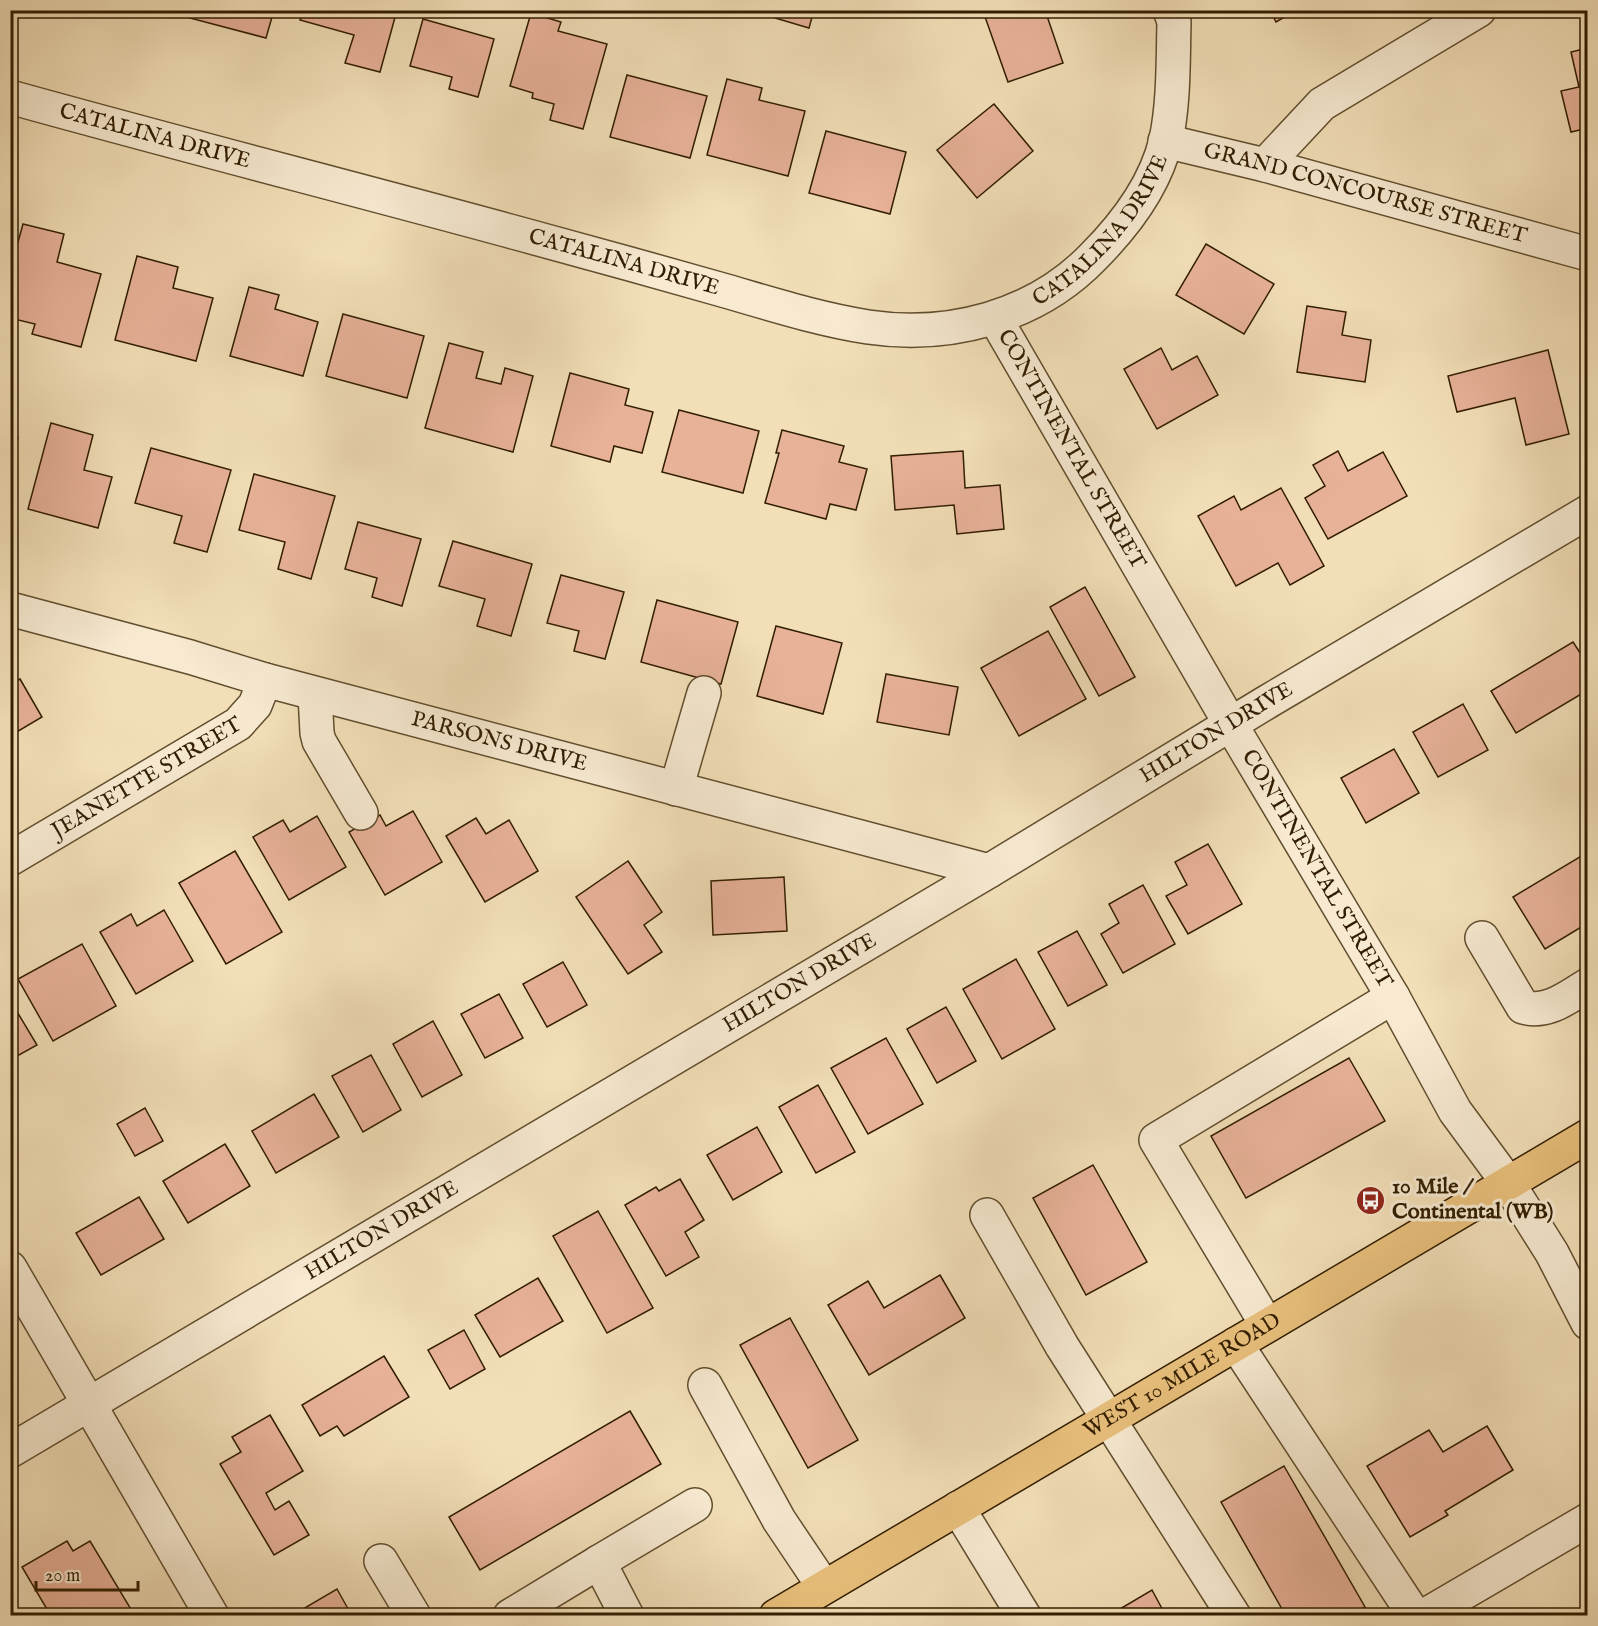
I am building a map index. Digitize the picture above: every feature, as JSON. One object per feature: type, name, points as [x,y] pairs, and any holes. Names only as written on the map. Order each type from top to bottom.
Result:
[{"type":"main road","name":"WEST 10 MILE ROAD","points":[[783,1614],[824,1587],[1587,1136]]},
{"type":"street","points":[[1165,141],[1172,95],[1174,22],[1170,10]]},
{"type":"street","points":[[1265,165],[1322,104],[1479,10]]},
{"type":"street","name":"CATALINA DRIVE","points":[[10,97],[517,232],[818,316],[869,327],[913,331],[965,325],[995,318],[1029,304],[1058,288],[1084,266],[1114,235],[1135,208],[1152,178],[1165,141]]},
{"type":"street","name":"GRAND CONCOURSE STREET","points":[[1165,141],[1265,165],[1587,254]]},
{"type":"street","name":"CONTINENTAL STREET","points":[[995,318],[1393,997],[1455,1111],[1508,1183],[1552,1253],[1587,1323]]},
{"type":"street","name":"HILTON DRIVE","points":[[10,1451],[989,871],[1587,512]]},
{"type":"street","name":"PARSONS DRIVE","points":[[10,609],[190,657],[315,694],[989,871]]},
{"type":"street","name":"JEANETTE STREET","points":[[10,859],[238,724],[255,705],[265,680]]},
{"type":"street","points":[[676,789],[704,693]]},
{"type":"street","points":[[315,694],[316,733],[361,813]]},
{"type":"street","points":[[1482,938],[1522,1007],[1534,1011],[1551,1007],[1587,985]]},
{"type":"street","points":[[1267,1325],[1156,1140],[1393,997]]},
{"type":"street","points":[[987,1215],[1062,1346],[1234,1616]]},
{"type":"street","points":[[10,1268],[212,1616]]},
{"type":"street","points":[[1236,1344],[1415,1616]]},
{"type":"street","points":[[705,1385],[779,1520],[824,1587]]},
{"type":"street","points":[[510,1616],[695,1505]]},
{"type":"street","points":[[958,1508],[1024,1616]]},
{"type":"street","points":[[1424,1616],[1587,1520]]},
{"type":"street","points":[[381,1561],[414,1616]]},
{"type":"street","points":[[599,1562],[627,1616]]},
{"type":"building","points":[[187,10],[274,10],[266,38],[186,17]]},
{"type":"building","points":[[303,10],[397,10],[380,72],[345,63],[354,35],[300,20]]},
{"type":"building","points":[[777,10],[814,10],[809,28],[775,18]]},
{"type":"building","points":[[993,10],[1045,10],[1063,63],[1008,82],[984,14]]},
{"type":"building","points":[[1270,10],[1297,10],[1276,22]]},
{"type":"building","points":[[531,13],[561,22],[558,31],[607,44],[583,129],[550,120],[554,104],[532,98],[533,93],[510,86]]},
{"type":"building","points":[[423,19],[494,39],[478,97],[449,89],[452,77],[410,66]]},
{"type":"building","points":[[1588,48],[1588,128],[1571,132],[1561,91],[1579,87],[1571,52]]},
{"type":"building","points":[[627,75],[707,96],[690,158],[610,137]]},
{"type":"building","points":[[727,79],[762,88],[759,100],[805,111],[788,176],[707,155]]},
{"type":"building","points":[[994,104],[1033,151],[977,198],[937,150]]},
{"type":"building","points":[[826,131],[906,152],[890,214],[809,193]]},
{"type":"building","points":[[23,224],[64,234],[57,262],[101,274],[81,347],[32,334],[35,324],[10,318],[10,271]]},
{"type":"building","points":[[1206,244],[1274,284],[1244,334],[1176,295]]},
{"type":"building","points":[[137,256],[178,267],[173,288],[213,298],[196,361],[115,340]]},
{"type":"building","points":[[249,287],[279,295],[275,309],[318,322],[303,376],[230,356]]},
{"type":"building","points":[[1307,306],[1346,312],[1342,335],[1371,340],[1365,382],[1297,372]]},
{"type":"building","points":[[343,314],[424,336],[407,398],[326,376]]},
{"type":"building","points":[[449,343],[483,352],[476,378],[501,384],[505,368],[533,376],[513,452],[425,428]]},
{"type":"building","points":[[1161,348],[1172,370],[1197,356],[1218,395],[1157,429],[1124,369]]},
{"type":"building","points":[[1548,350],[1569,434],[1526,445],[1515,398],[1457,412],[1448,376]]},
{"type":"building","points":[[570,373],[629,389],[625,405],[653,412],[642,453],[614,446],[610,462],[551,446]]},
{"type":"building","points":[[679,410],[759,431],[743,493],[662,472]]},
{"type":"building","points":[[51,423],[93,435],[84,470],[112,477],[98,528],[28,509]]},
{"type":"building","points":[[782,430],[844,446],[839,462],[867,469],[856,510],[830,504],[826,519],[765,503],[779,453],[776,453]]},
{"type":"building","points":[[10,435],[18,437],[10,468]]},
{"type":"building","points":[[151,448],[231,470],[207,552],[174,543],[182,516],[135,503]]},
{"type":"building","points":[[963,451],[965,488],[1000,485],[1004,529],[957,534],[954,505],[895,510],[891,456]]},
{"type":"building","points":[[1338,451],[1348,471],[1383,452],[1407,496],[1328,539],[1305,498],[1325,486],[1313,465]]},
{"type":"building","points":[[254,474],[335,496],[311,579],[278,569],[285,542],[239,530]]},
{"type":"building","points":[[1281,488],[1324,566],[1290,585],[1278,563],[1236,586],[1198,516],[1234,496],[1241,510]]},
{"type":"building","points":[[358,522],[421,539],[402,606],[372,597],[377,578],[345,569]]},
{"type":"building","points":[[453,541],[532,564],[511,636],[477,626],[485,599],[439,586]]},
{"type":"building","points":[[561,575],[624,592],[605,659],[574,651],[579,631],[547,623]]},
{"type":"building","points":[[1085,587],[1135,677],[1099,696],[1050,607]]},
{"type":"building","points":[[657,600],[738,622],[721,684],[641,662]]},
{"type":"building","points":[[776,626],[842,643],[823,714],[757,696]]},
{"type":"building","points":[[1048,631],[1086,699],[1019,736],[981,668]]},
{"type":"building","points":[[1573,642],[1588,665],[1588,690],[1516,733],[1491,691]]},
{"type":"building","points":[[886,674],[958,687],[949,735],[877,722]]},
{"type":"building","points":[[20,679],[42,717],[10,736],[10,684]]},
{"type":"building","points":[[1463,704],[1488,750],[1438,777],[1413,732]]},
{"type":"building","points":[[1394,749],[1419,793],[1366,823],[1341,778]]},
{"type":"building","points":[[413,811],[442,862],[385,895],[349,832],[380,815],[386,826]]},
{"type":"building","points":[[317,816],[346,867],[289,900],[253,837],[283,820],[290,832]]},
{"type":"building","points":[[476,818],[486,834],[509,820],[538,871],[485,902],[446,836]]},
{"type":"building","points":[[1208,844],[1242,904],[1188,934],[1166,896],[1187,885],[1175,862]]},
{"type":"building","points":[[235,851],[282,932],[226,964],[179,883]]},
{"type":"building","points":[[1588,852],[1588,923],[1545,949],[1513,897]]},
{"type":"building","points":[[628,861],[662,912],[644,925],[662,952],[628,974],[576,897]]},
{"type":"building","points":[[784,877],[787,931],[713,935],[711,881]]},
{"type":"building","points":[[1143,885],[1175,944],[1123,973],[1101,934],[1119,923],[1109,904]]},
{"type":"building","points":[[164,910],[193,961],[136,994],[100,932],[131,914],[137,926]]},
{"type":"building","points":[[1077,931],[1107,985],[1068,1006],[1038,952]]},
{"type":"building","points":[[82,944],[116,1006],[53,1041],[18,979]]},
{"type":"building","points":[[1016,959],[1055,1029],[1002,1059],[963,989]]},
{"type":"building","points":[[563,962],[587,1005],[547,1027],[523,984]]},
{"type":"building","points":[[499,994],[523,1038],[485,1058],[461,1014]]},
{"type":"building","points":[[10,1000],[37,1045],[10,1060]]},
{"type":"building","points":[[946,1007],[976,1061],[937,1083],[907,1029]]},
{"type":"building","points":[[433,1021],[462,1075],[422,1097],[393,1044]]},
{"type":"building","points":[[886,1038],[923,1104],[868,1134],[831,1068]]},
{"type":"building","points":[[371,1055],[401,1110],[363,1132],[332,1076]]},
{"type":"building","points":[[1349,1058],[1385,1121],[1246,1198],[1211,1136]]},
{"type":"building","points":[[818,1085],[855,1152],[816,1173],[779,1107]]},
{"type":"building","points":[[314,1094],[339,1137],[276,1173],[252,1131]]},
{"type":"building","points":[[145,1108],[163,1141],[135,1156],[117,1124]]},
{"type":"building","points":[[757,1127],[782,1172],[733,1200],[707,1155]]},
{"type":"building","points":[[225,1144],[250,1186],[188,1223],[163,1181]]},
{"type":"building","points":[[1093,1165],[1147,1262],[1086,1295],[1033,1198]]},
{"type":"building","points":[[680,1179],[704,1220],[685,1232],[699,1257],[666,1276],[625,1205],[656,1187],[659,1191]]},
{"type":"building","points":[[139,1197],[164,1239],[101,1275],[76,1233]]},
{"type":"building","points":[[598,1211],[653,1308],[607,1333],[553,1236]]},
{"type":"building","points":[[940,1275],[965,1318],[869,1375],[828,1305],[868,1281],[884,1308]]},
{"type":"building","points":[[538,1278],[563,1321],[500,1357],[475,1315]]},
{"type":"building","points":[[790,1318],[858,1440],[808,1468],[740,1345]]},
{"type":"building","points":[[464,1330],[485,1369],[450,1389],[428,1350]]},
{"type":"building","points":[[384,1356],[409,1397],[344,1436],[337,1426],[320,1436],[302,1405]]},
{"type":"building","points":[[630,1411],[661,1464],[480,1570],[449,1517]]},
{"type":"building","points":[[270,1415],[303,1471],[266,1493],[275,1510],[289,1501],[309,1535],[274,1555],[220,1464],[241,1452],[232,1437]]},
{"type":"building","points":[[1487,1426],[1513,1470],[1445,1511],[1448,1515],[1410,1537],[1367,1466],[1429,1430],[1443,1452]]},
{"type":"building","points":[[1284,1466],[1365,1607],[1350,1616],[1286,1616],[1221,1502]]},
{"type":"building","points":[[67,1541],[73,1551],[90,1541],[135,1616],[86,1616],[85,1613],[81,1616],[51,1616],[22,1567]]},
{"type":"building","points":[[337,1589],[352,1616],[291,1616]]},
{"type":"building","points":[[1152,1590],[1166,1616],[1108,1616]]},
{"type":"place","name":"10 Mile / Continental (WB)","points":[[1371,1200]]}]
